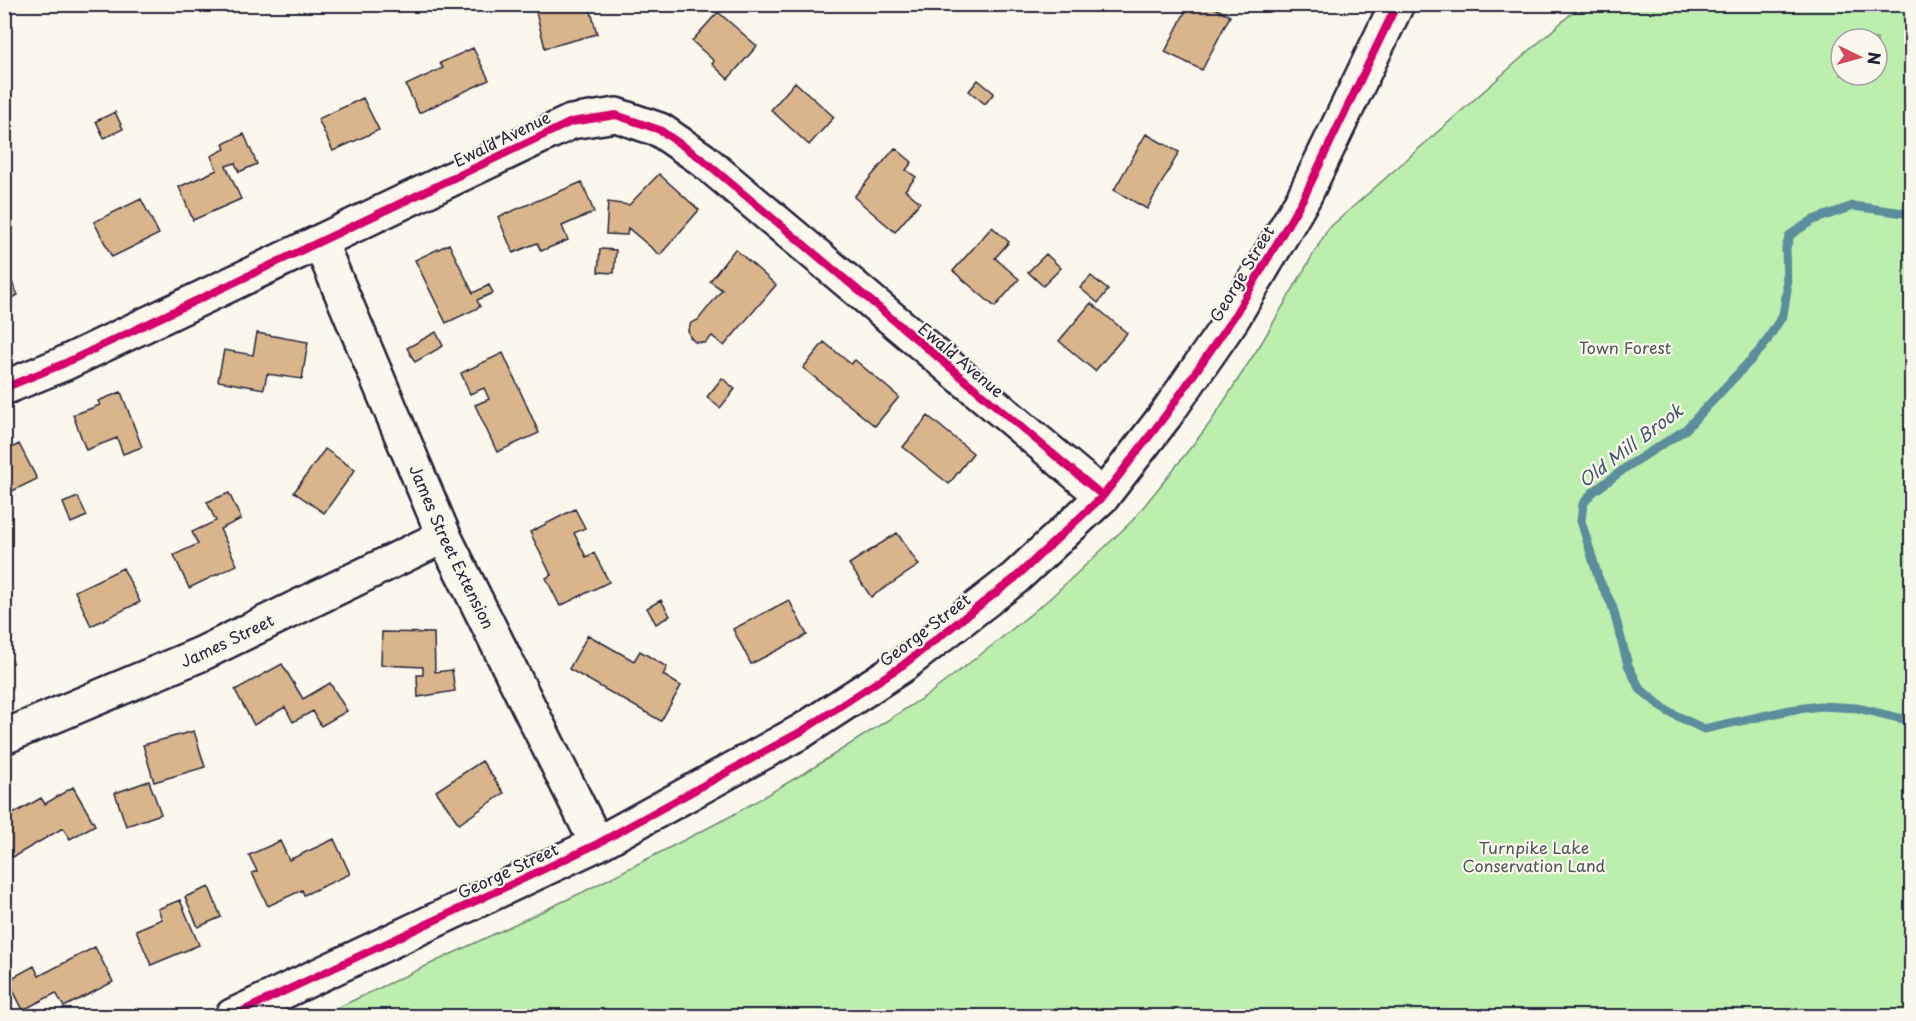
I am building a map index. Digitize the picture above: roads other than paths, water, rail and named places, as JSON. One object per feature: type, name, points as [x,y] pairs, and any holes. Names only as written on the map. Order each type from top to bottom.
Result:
[{"type":"street","name":"George Street","points":[[232,1017],[597,844],[802,731],[903,665],[1016,578],[1103,496],[1165,416],[1233,318],[1304,197],[1397,4]]},
{"type":"street","name":"Ewald Avenue","points":[[4,388],[63,364],[570,122],[616,115],[660,130],[702,159],[1103,496]]},
{"type":"street","name":"James Street Extension","points":[[320,242],[444,536],[597,844]]},
{"type":"street","name":"James Street","points":[[4,737],[201,654],[444,536]]},
{"type":"waterway","name":"Old Mill Brook","points":[[1912,212],[1904,213],[1853,206],[1813,220],[1790,235],[1786,248],[1787,290],[1783,315],[1762,348],[1685,430],[1628,466],[1592,493],[1583,504],[1581,521],[1599,580],[1612,605],[1628,665],[1640,689],[1667,711],[1704,729],[1790,710],[1820,706],[1858,708],[1912,721]]},
{"type":"park label","name":"Town Forest","points":[[1625,348]]},
{"type":"park label","name":"Turnpike Lake Conservation Land","points":[[1534,857]]}]
